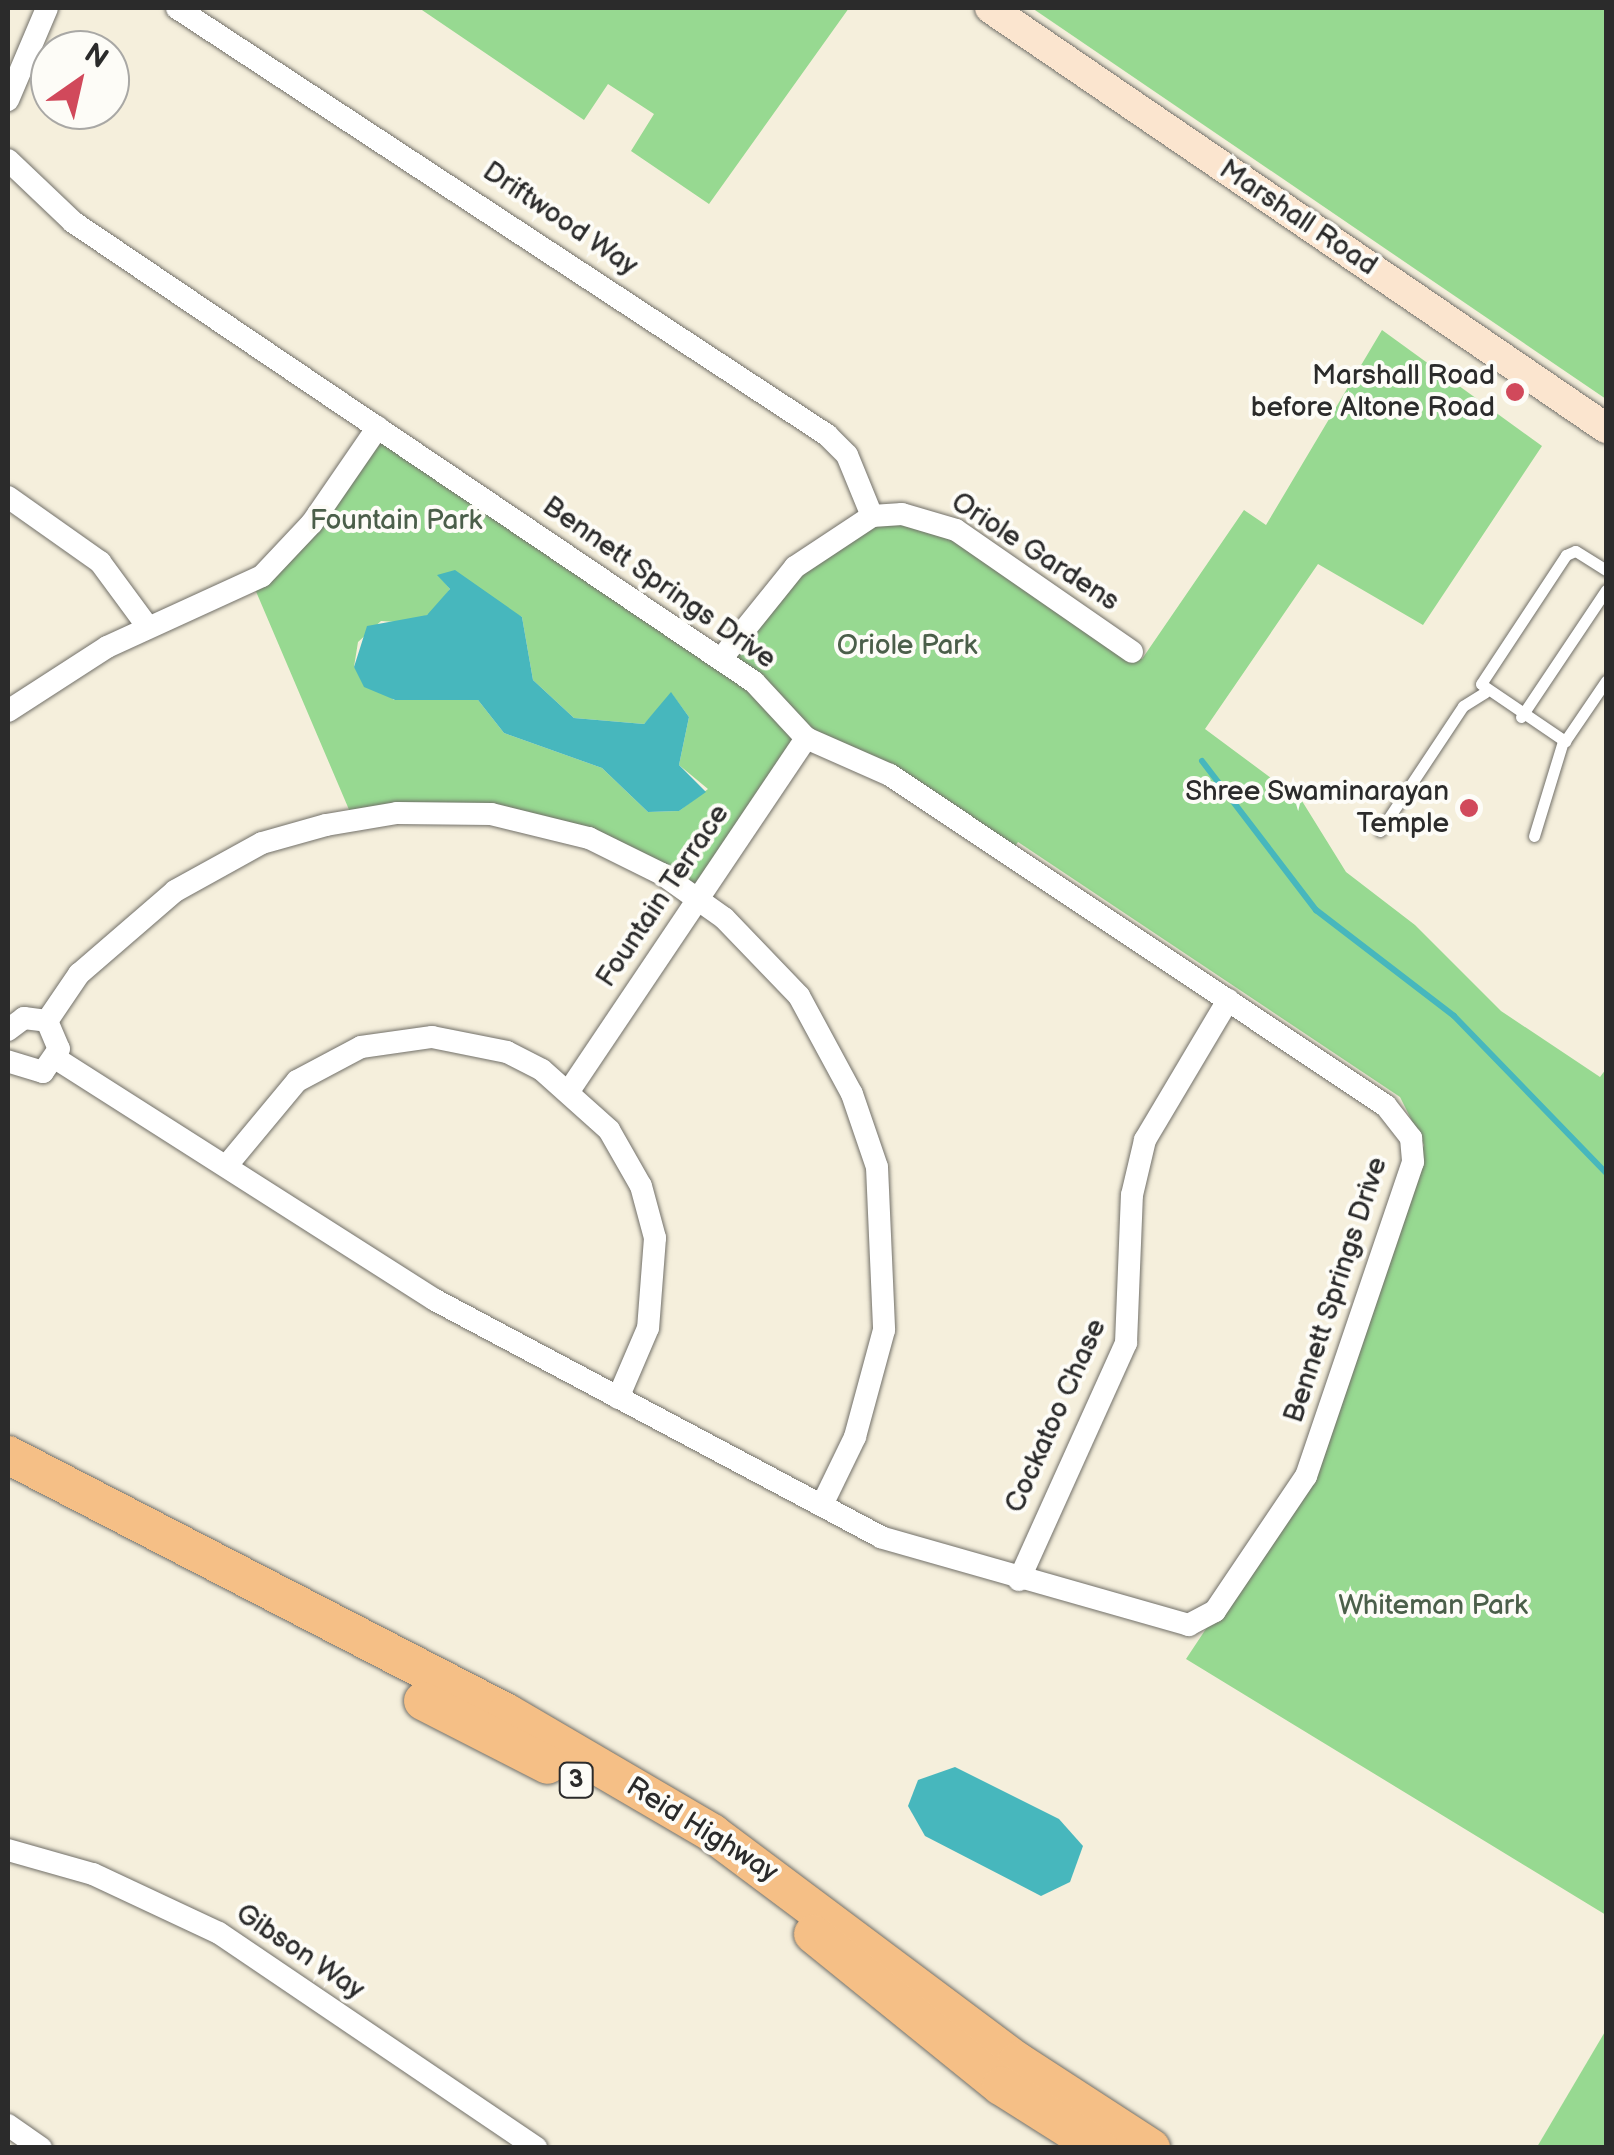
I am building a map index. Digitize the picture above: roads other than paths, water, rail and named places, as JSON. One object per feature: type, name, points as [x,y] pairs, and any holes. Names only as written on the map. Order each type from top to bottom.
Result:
[{"type":"highway","name":"Reid Highway","points":[[8,1455],[507,1713],[712,1833],[1017,2062],[1151,2148]]},
{"type":"highway","name":"Reid Highway","points":[[8,1485],[626,1808],[797,1920],[1001,2086],[1099,2148]]},
{"type":"main road","name":"Marshall Road","points":[[990,8],[1606,428]]},
{"type":"street","points":[[8,100],[47,8]]},
{"type":"street","name":"Driftwood Way","points":[[176,8],[828,435],[847,455],[872,516]]},
{"type":"street","points":[[8,73],[28,53]]},
{"type":"street","name":"Bennett Springs Drive","points":[[8,160],[46,197],[721,659],[806,738],[890,775],[1386,1106],[1410,1138],[1413,1162],[1306,1476],[1206,1620],[1169,1623],[904,1546],[822,1505],[435,1300],[228,1164],[56,1060]]},
{"type":"street","name":"Bennett Springs Drive","points":[[8,188],[46,197]]},
{"type":"street","points":[[8,711],[148,627],[262,576],[378,427]]},
{"type":"street","points":[[8,497],[100,562],[148,627]]},
{"type":"street","points":[[721,659],[795,568],[872,516]]},
{"type":"street","name":"Oriole Gardens","points":[[872,516],[938,521],[1132,652]]},
{"type":"street","name":"Fountain Terrace","points":[[570,1088],[806,738]]},
{"type":"street","points":[[47,1021],[104,949],[203,872],[262,842],[353,819],[456,812],[557,827],[624,852],[698,898],[799,996],[852,1094],[877,1166],[884,1330],[855,1437],[822,1505]]},
{"type":"street","name":"Cockatoo Chase","points":[[1019,1580],[1126,1343],[1132,1195],[1145,1140],[1228,1000]]},
{"type":"street","points":[[8,1030],[24,1018],[47,1021],[58,1038],[56,1060],[34,1074],[10,1071]]},
{"type":"street","points":[[228,1164],[297,1080],[378,1043],[472,1043],[570,1088],[627,1158],[655,1238],[648,1328],[618,1398]]},
{"type":"street","name":"Gibson Way","points":[[8,1850],[93,1874],[219,1933],[536,2148]]},
{"type":"street","points":[[8,2126],[40,2148]]},
{"type":"lane","points":[[1563,742],[1485,692],[1483,678],[1566,555],[1606,570]]},
{"type":"lane","points":[[1522,717],[1606,590]]},
{"type":"lane","points":[[1534,836],[1563,742],[1606,681]]},
{"type":"lane","points":[[1380,831],[1463,706],[1485,692]]},
{"type":"water","points":[[455,570],[522,617],[533,680],[574,718],[644,724],[671,692],[689,717],[679,765],[706,792],[679,811],[648,812],[602,768],[504,733],[478,700],[395,700],[364,687],[354,667],[367,626],[427,615],[450,589],[437,575]]},
{"type":"water","points":[[955,1767],[1059,1819],[1083,1846],[1070,1882],[1041,1896],[925,1836],[908,1806],[918,1780]]},
{"type":"waterway","points":[[1202,761],[1316,910],[1454,1016],[1606,1173]]},
{"type":"place","name":"Marshall Road before Altone Road","points":[[1515,392]]},
{"type":"place","name":"Shree Swaminarayan Temple","points":[[1469,808]]},
{"type":"park label","name":"Fountain Park","points":[[396,521]]},
{"type":"park label","name":"Oriole Park","points":[[907,646]]},
{"type":"park label","name":"Whiteman Park","points":[[1433,1606]]}]
